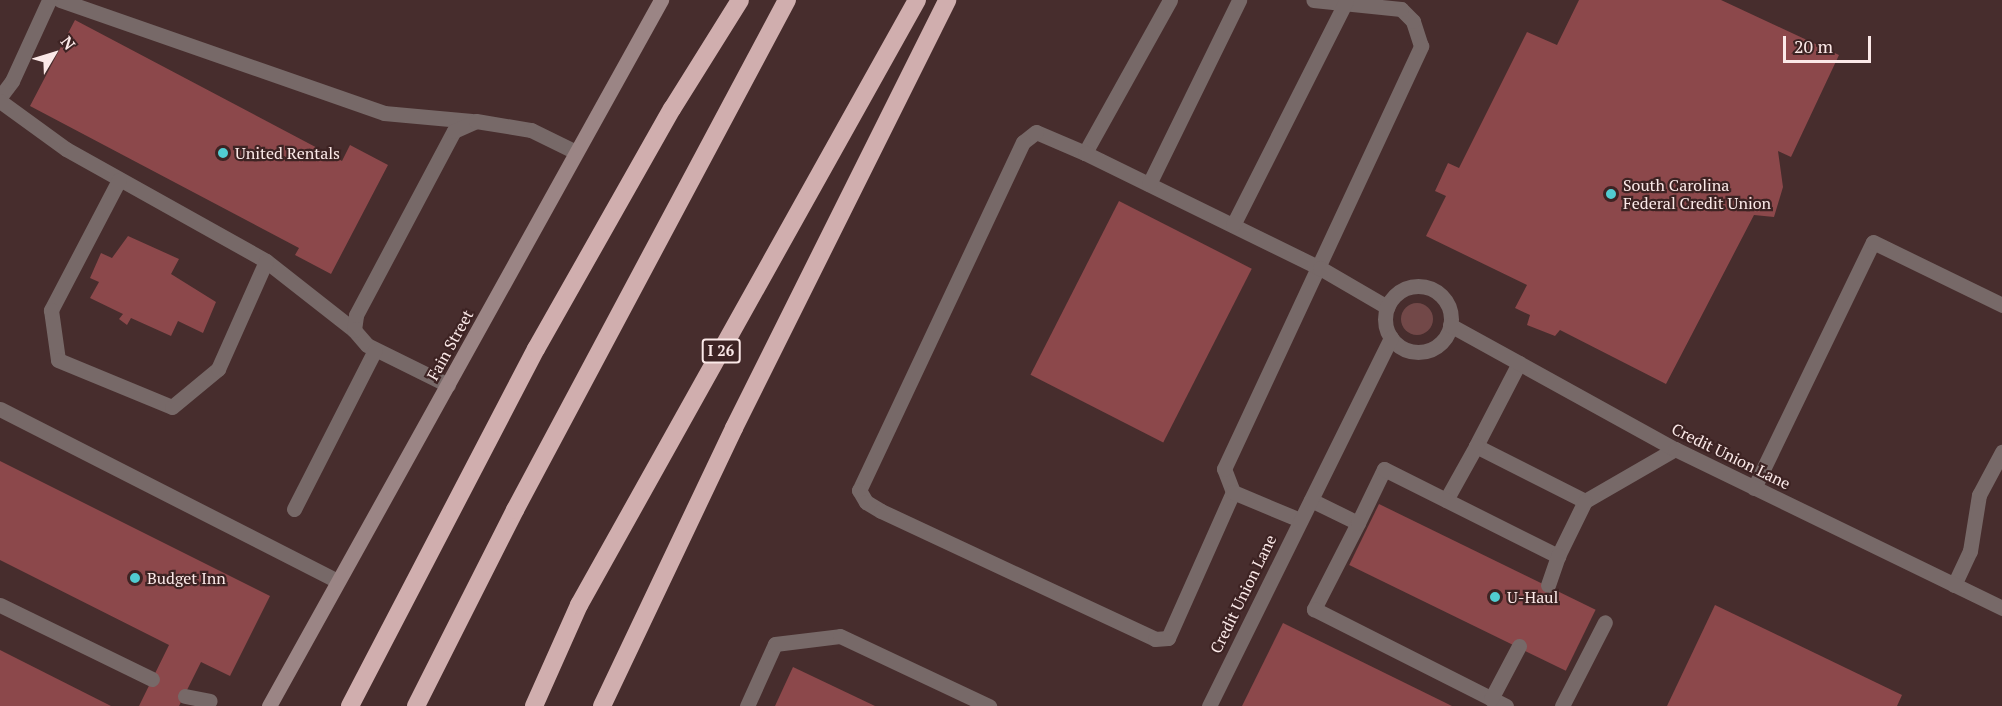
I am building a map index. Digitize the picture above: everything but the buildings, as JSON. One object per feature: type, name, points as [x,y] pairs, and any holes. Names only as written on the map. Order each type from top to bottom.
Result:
[{"type":"highway","points":[[350,706],[536,349],[672,109],[740,0]]},
{"type":"highway","points":[[416,706],[514,510],[787,0]]},
{"type":"highway","name":"I 26","points":[[534,706],[579,605],[917,0]]},
{"type":"highway","points":[[602,706],[734,428],[947,0]]},
{"type":"street","points":[[49,0],[12,81],[0,99],[66,149],[266,261],[354,330],[375,350],[448,385]]},
{"type":"street","points":[[60,0],[384,113],[476,121],[531,130],[576,153]]},
{"type":"street","name":"Fain Street","points":[[269,706],[661,0]]},
{"type":"street","points":[[1085,153],[1170,0]]},
{"type":"street","points":[[1149,184],[1239,0]]},
{"type":"street","points":[[1313,0],[1401,9],[1413,21],[1421,46],[1320,268],[1224,469],[1233,492],[1168,638],[1155,639],[881,512],[866,502],[859,490],[1023,142],[1036,132],[1085,153],[1320,268],[1387,307]]},
{"type":"street","points":[[1233,225],[1345,3]]},
{"type":"street","points":[[354,330],[356,315],[454,131],[476,121]]},
{"type":"street","points":[[119,180],[51,310],[58,360],[172,407],[218,369],[266,261]]},
{"type":"street","points":[[1754,488],[1873,242],[2002,305]]},
{"type":"street","points":[[1411,286],[1432,289],[1447,304],[1450,325],[1439,344],[1430,350],[1408,351],[1390,338],[1384,317],[1387,307],[1401,291],[1411,286]]},
{"type":"street","name":"Credit Union Lane","points":[[1450,325],[1675,450],[2002,608]]},
{"type":"street","name":"Credit Union Lane","points":[[1209,706],[1390,338]]},
{"type":"street","points":[[294,508],[375,350]]},
{"type":"street","points":[[1446,500],[1519,363]]},
{"type":"street","points":[[0,409],[337,581]]},
{"type":"street","points":[[1476,446],[1585,501]]},
{"type":"street","points":[[1548,585],[1558,556],[1585,501],[1675,450]]},
{"type":"street","points":[[1954,585],[1970,551],[1979,495],[2002,452]]},
{"type":"street","points":[[1506,706],[1314,609],[1384,469],[1558,556]]},
{"type":"street","points":[[1233,492],[1300,520]]},
{"type":"street","points":[[1311,500],[1358,523]]},
{"type":"street","points":[[0,605],[152,679]]},
{"type":"street","points":[[1562,706],[1605,622]]},
{"type":"street","points":[[747,706],[776,644],[840,636],[988,706]]},
{"type":"street","points":[[1491,699],[1519,646]]},
{"type":"street","points":[[184,696],[212,705]]},
{"type":"shaded area","points":[[1417,303],[1428,308],[1433,319],[1428,330],[1417,335],[1406,330],[1401,319],[1406,308]]},
{"type":"place","name":"United Rentals","points":[[223,153]]},
{"type":"place","name":"South Carolina Federal Credit Union","points":[[1611,194]]},
{"type":"place","name":"Budget Inn","points":[[135,578]]},
{"type":"place","name":"U-Haul","points":[[1495,597]]}]
